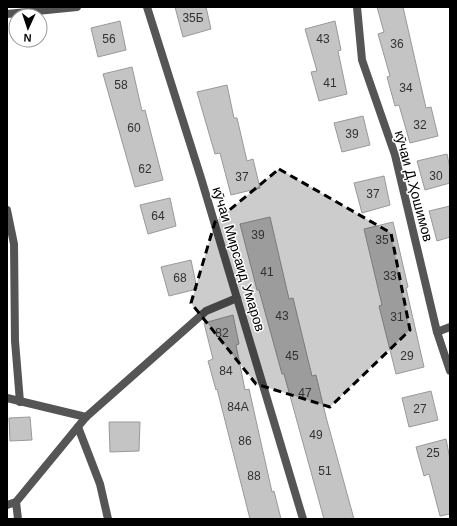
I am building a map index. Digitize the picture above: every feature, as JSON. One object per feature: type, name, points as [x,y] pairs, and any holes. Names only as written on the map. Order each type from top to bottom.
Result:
[{"type":"street","points":[[7,14],[77,7]]},
{"type":"street","name":"кӯчаи Мирсаид Умаров","points":[[147,7],[201,178],[302,519]]},
{"type":"street","name":"кӯчаи Д.Ҳошимов","points":[[357,7],[362,60],[395,155],[437,332],[450,370]]},
{"type":"street","points":[[7,210],[14,244],[15,341],[20,402]]},
{"type":"street","points":[[7,505],[16,502],[86,417],[206,311],[237,298]]},
{"type":"street","points":[[437,332],[450,327]]},
{"type":"street","points":[[7,398],[86,417]]},
{"type":"street","points":[[78,427],[100,484],[108,519]]},
{"type":"street","points":[[16,502],[18,519]]},
{"type":"highlighted area","points":[[279,169],[391,233],[410,330],[330,407],[256,384],[191,303],[215,222]]},
{"type":"building","points":[[175,7],[206,7],[211,29],[183,37]]},
{"type":"building","points":[[377,7],[403,7],[426,108],[431,107],[438,136],[410,143],[399,105],[395,106],[387,77],[390,76],[378,34],[384,32]]},
{"type":"building","points":[[120,21],[126,50],[98,57],[91,28]]},
{"type":"building","points":[[335,21],[341,50],[338,51],[347,94],[319,101],[311,72],[317,71],[305,29]]},
{"type":"building","points":[[132,67],[142,111],[145,110],[163,180],[135,187],[103,74]]},
{"type":"building","points":[[227,85],[234,118],[237,118],[247,161],[253,159],[260,188],[231,195],[220,153],[215,154],[197,92]]},
{"type":"building","points":[[363,116],[370,145],[342,152],[334,123]]},
{"type":"building","points":[[447,154],[450,168],[450,183],[425,190],[417,161]]},
{"type":"building","points":[[384,176],[390,205],[362,213],[354,183]]},
{"type":"building","points":[[170,198],[176,226],[148,234],[140,205]]},
{"type":"building","points":[[450,206],[450,237],[437,241],[429,211]]},
{"type":"building","points":[[270,217],[289,299],[293,298],[312,376],[316,375],[354,519],[324,519],[284,374],[282,374],[259,290],[257,290],[240,224]]},
{"type":"building","points":[[393,222],[424,367],[396,374],[379,306],[382,305],[364,229]]},
{"type":"building","points":[[191,260],[197,289],[169,296],[161,267]]},
{"type":"building","points":[[233,315],[239,344],[236,345],[245,390],[249,389],[272,492],[274,491],[281,519],[250,519],[217,389],[216,390],[208,361],[213,359],[204,323]]},
{"type":"building","points":[[431,391],[438,420],[409,427],[402,398]]},
{"type":"building","points":[[30,417],[32,440],[10,441],[9,418]]},
{"type":"building","points":[[109,422],[140,422],[139,451],[110,452]]},
{"type":"building","points":[[446,439],[450,459],[450,514],[440,516],[429,474],[424,476],[416,447]]}]
